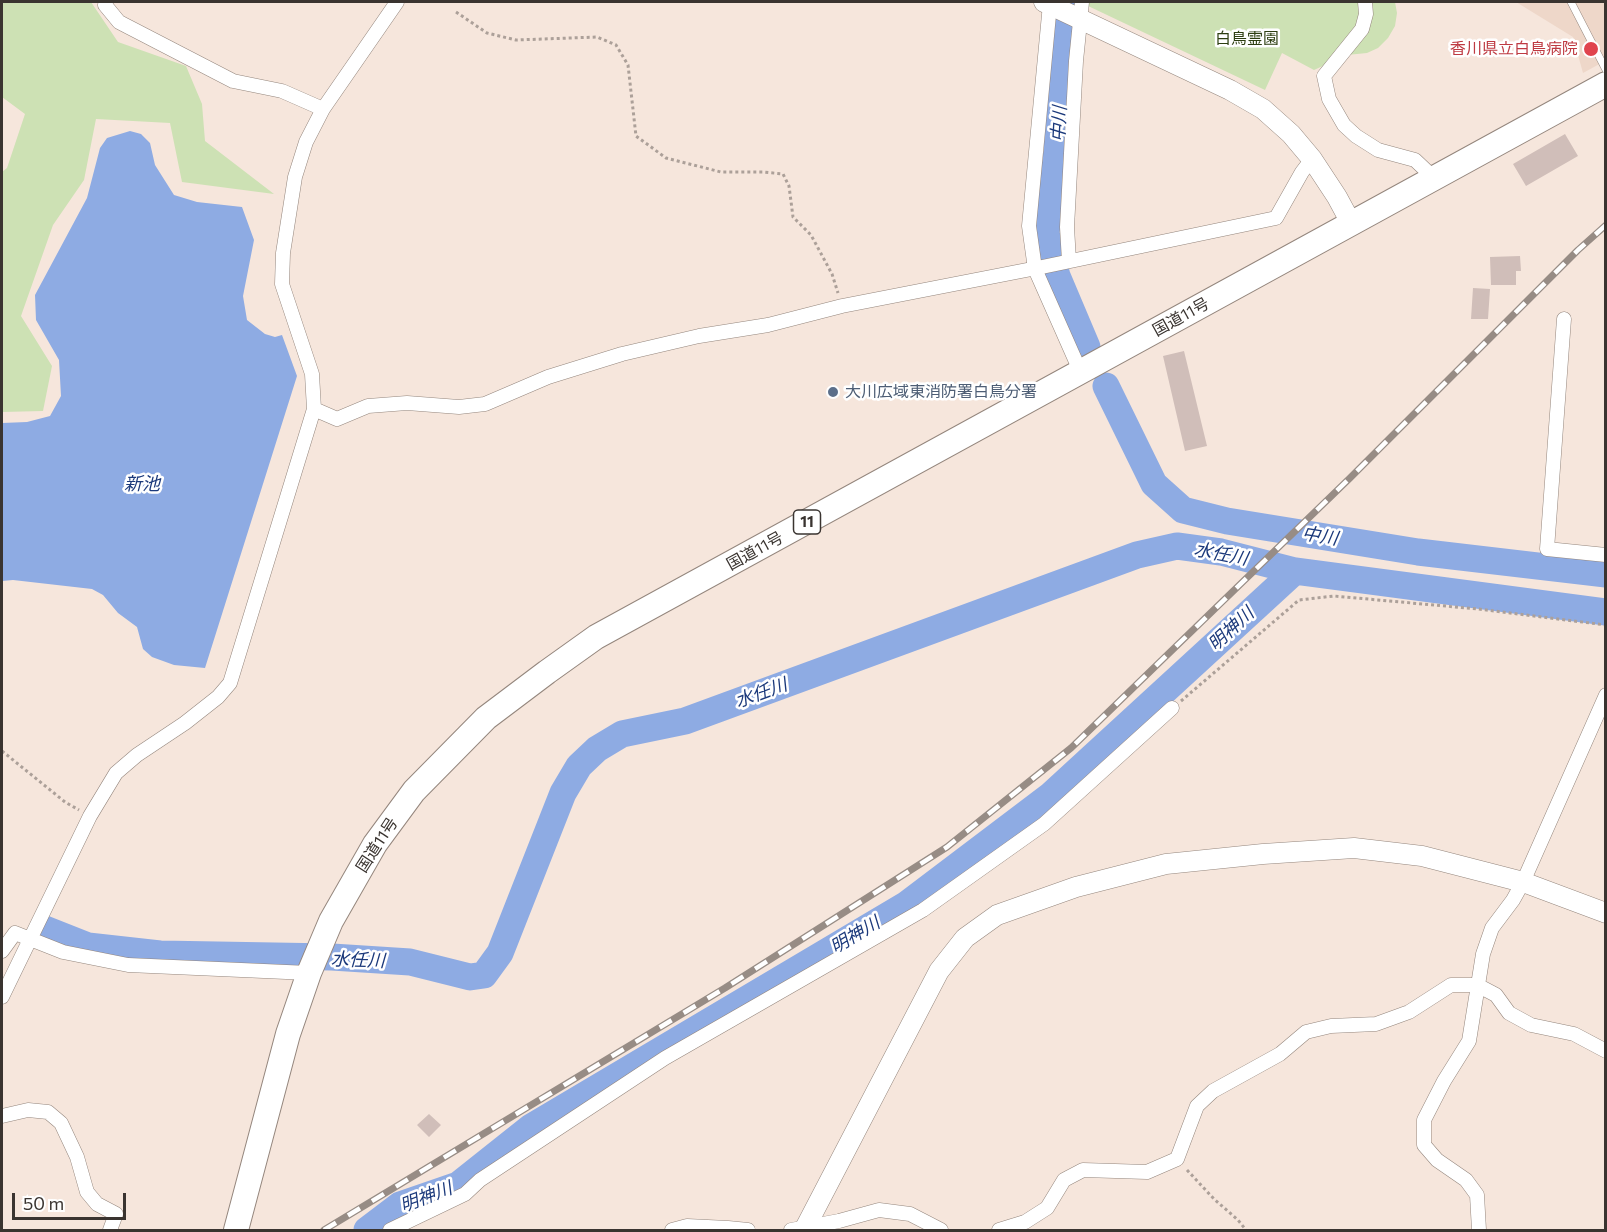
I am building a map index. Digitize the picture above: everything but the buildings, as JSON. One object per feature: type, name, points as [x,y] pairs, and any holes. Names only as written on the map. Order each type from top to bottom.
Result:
[{"type":"highway","name":"国道11号","points":[[236,1230],[288,1034],[309,973],[331,921],[375,844],[414,791],[486,718],[596,637],[1605,84]]},
{"type":"street","points":[[106,2],[105,5],[119,22],[233,81],[282,91],[323,109]]},
{"type":"street","points":[[2,997],[90,816],[116,773],[137,755],[219,698],[231,683],[314,409],[312,374],[282,284],[283,253],[295,177],[306,142],[323,109],[397,2]]},
{"type":"street","points":[[1365,2],[1366,14],[1362,29],[1324,76],[1329,99],[1344,125],[1356,136],[1378,150],[1415,160],[1434,178]]},
{"type":"street","points":[[1081,373],[1038,268],[1029,226],[1047,3],[1081,10],[1255,104],[1291,134],[1312,159],[1351,223]]},
{"type":"street","points":[[1069,261],[1067,227],[1081,10]]},
{"type":"street","points":[[314,409],[337,419],[368,406],[407,403],[459,407],[485,404],[548,377],[622,354],[699,336],[768,325],[842,306],[1276,218],[1312,159]]},
{"type":"street","points":[[1564,320],[1547,549],[1605,555]]},
{"type":"street","points":[[1479,1230],[1477,1195],[1466,1180],[1437,1160],[1424,1144],[1424,1120],[1444,1081],[1469,1041],[1483,954],[1491,928],[1513,900],[1523,882],[1605,694]]},
{"type":"street","points":[[390,1230],[406,1226],[465,1194],[480,1180],[664,1058],[923,910],[1044,824],[1172,708]]},
{"type":"street","points":[[800,1230],[939,971],[965,938],[997,915],[1076,887],[1166,864],[1354,848],[1422,856],[1523,882],[1605,913]]},
{"type":"street","points":[[2,951],[15,933],[63,952],[128,965],[309,973]]},
{"type":"street","points":[[999,1230],[1025,1222],[1047,1208],[1064,1180],[1083,1170],[1147,1172],[1177,1159],[1197,1106],[1213,1091],[1280,1054],[1306,1032],[1331,1026],[1376,1024],[1409,1012],[1451,985],[1477,985],[1496,995],[1509,1013],[1531,1025],[1574,1034],[1605,1051]]},
{"type":"street","points":[[2,1116],[28,1110],[48,1112],[61,1123],[77,1157],[87,1192],[97,1204],[116,1214],[110,1230]]},
{"type":"street","points":[[800,1230],[879,1210],[910,1214],[942,1230]]},
{"type":"street","points":[[672,1230],[687,1226],[748,1230]]},
{"type":"lane","points":[[1571,2],[1605,70]]},
{"type":"path","points":[[456,12],[487,33],[516,40],[597,37],[616,45],[628,65],[636,136],[666,158],[721,172],[783,174],[789,186],[793,217],[811,235],[832,274],[842,306]]},
{"type":"path","points":[[1172,708],[1299,600],[1334,596],[1478,609],[1605,625]]},
{"type":"path","points":[[2,751],[65,802],[90,816]]},
{"type":"path","points":[[1177,1159],[1214,1199],[1239,1220],[1246,1230]]},
{"type":"shaded area","name":"香川県立白鳥病院","points":[[1516,2],[1605,2],[1605,61],[1583,73],[1573,37]]},
{"type":"green space","points":[[2,2],[91,2],[118,42],[186,66],[202,104],[205,141],[274,194],[182,182],[170,123],[96,119],[84,180],[53,225],[21,316],[52,366],[43,411],[2,412],[2,172],[7,168],[25,114],[2,97]]},
{"type":"green space","name":"白鳥霊園","points":[[1086,2],[1395,2],[1397,13],[1395,26],[1388,38],[1378,48],[1367,53],[1347,55],[1314,70],[1282,53],[1265,90],[1086,5]]},
{"type":"water","name":"新池","points":[[130,131],[141,134],[150,143],[155,165],[174,195],[197,202],[242,207],[254,240],[243,296],[247,320],[265,334],[275,337],[282,335],[297,376],[205,668],[174,665],[152,657],[143,649],[137,627],[118,613],[103,595],[92,589],[13,580],[2,581],[2,423],[27,422],[50,416],[61,396],[59,360],[36,320],[35,295],[87,198],[100,148],[107,138]]},
{"type":"waterway","name":"中川","points":[[1065,2],[1057,151],[1046,233],[1057,276],[1087,347]]},
{"type":"waterway","name":"中川","points":[[1106,386],[1154,484],[1183,510],[1227,521],[1418,552],[1606,574]]},
{"type":"waterway","name":"水任川","points":[[45,929],[88,946],[160,954],[332,957],[410,962],[470,977],[484,975],[500,953],[563,793],[579,766],[597,749],[622,734],[685,721],[1137,555],[1177,546],[1221,552],[1295,571],[1606,612]]},
{"type":"waterway","name":"明神川","points":[[367,1230],[400,1205],[458,1185],[531,1127],[907,904],[1051,795],[1295,571]]},
{"type":"railway","points":[[324,1230],[725,988],[947,847],[1071,748],[1350,478],[1578,250],[1606,225]]},
{"type":"place","name":"香川県立白鳥病院","points":[[1591,49]]},
{"type":"place","name":"大川広域東消防署白鳥分署","points":[[833,392]]}]
